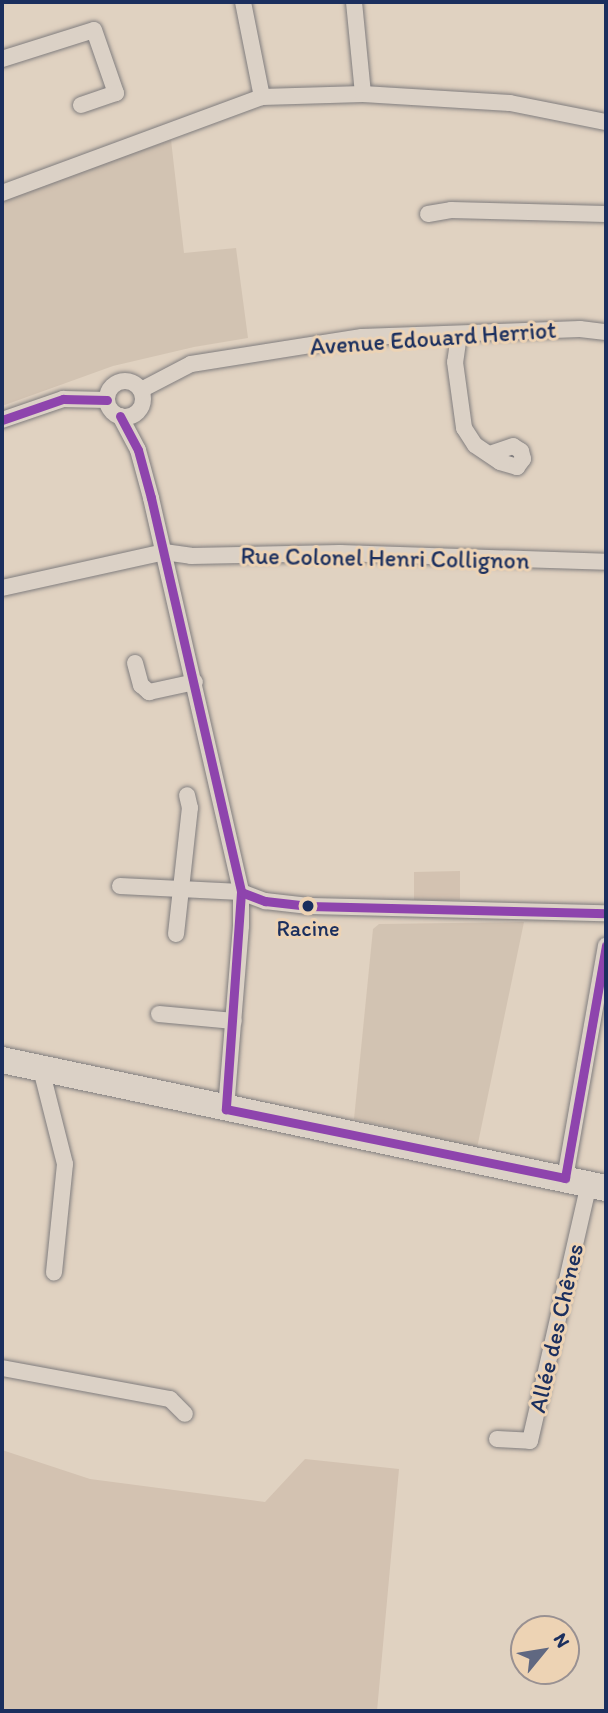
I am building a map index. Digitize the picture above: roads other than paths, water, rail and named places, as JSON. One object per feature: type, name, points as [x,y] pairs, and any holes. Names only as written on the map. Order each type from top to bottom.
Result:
[{"type":"main road","points":[[2,1060],[587,1183]]},
{"type":"street","points":[[243,2],[262,97]]},
{"type":"street","points":[[354,2],[363,94]]},
{"type":"street","points":[[2,59],[94,30],[116,93],[81,105]]},
{"type":"street","points":[[2,193],[262,97],[363,94],[510,103],[606,122]]},
{"type":"street","points":[[428,214],[451,211],[606,214]]},
{"type":"street","name":"Avenue Edouard Herriot","points":[[141,390],[181,367],[362,337],[580,329],[606,332]]},
{"type":"street","points":[[459,334],[455,362],[464,428],[475,445],[490,454]]},
{"type":"street","points":[[117,382],[134,383],[141,390],[142,405],[138,412],[120,416],[113,413],[107,400],[111,387],[117,382]]},
{"type":"street","points":[[2,419],[63,400],[107,400]]},
{"type":"street","points":[[138,412],[141,419],[138,450]]},
{"type":"street","points":[[120,416],[138,450],[164,552],[241,891],[226,1109]]},
{"type":"street","name":"Rue Colonel Henri Collignon","points":[[2,588],[164,552],[191,556],[340,553],[606,562]]},
{"type":"street","points":[[135,663],[141,685],[149,692],[195,682]]},
{"type":"street","points":[[176,934],[190,808],[187,795]]},
{"type":"street","points":[[120,886],[180,891],[241,891],[265,901],[321,906],[606,913]]},
{"type":"street","points":[[587,1183],[606,946]]},
{"type":"street","points":[[159,1014],[234,1021]]},
{"type":"street","points":[[44,1069],[43,1077],[65,1164],[54,1272]]},
{"type":"street","name":"Allée des Chênes","points":[[497,1439],[530,1441],[587,1183]]},
{"type":"street","points":[[2,1368],[170,1399],[185,1414]]},
{"type":"place","name":"Racine","points":[[308,906]]}]
